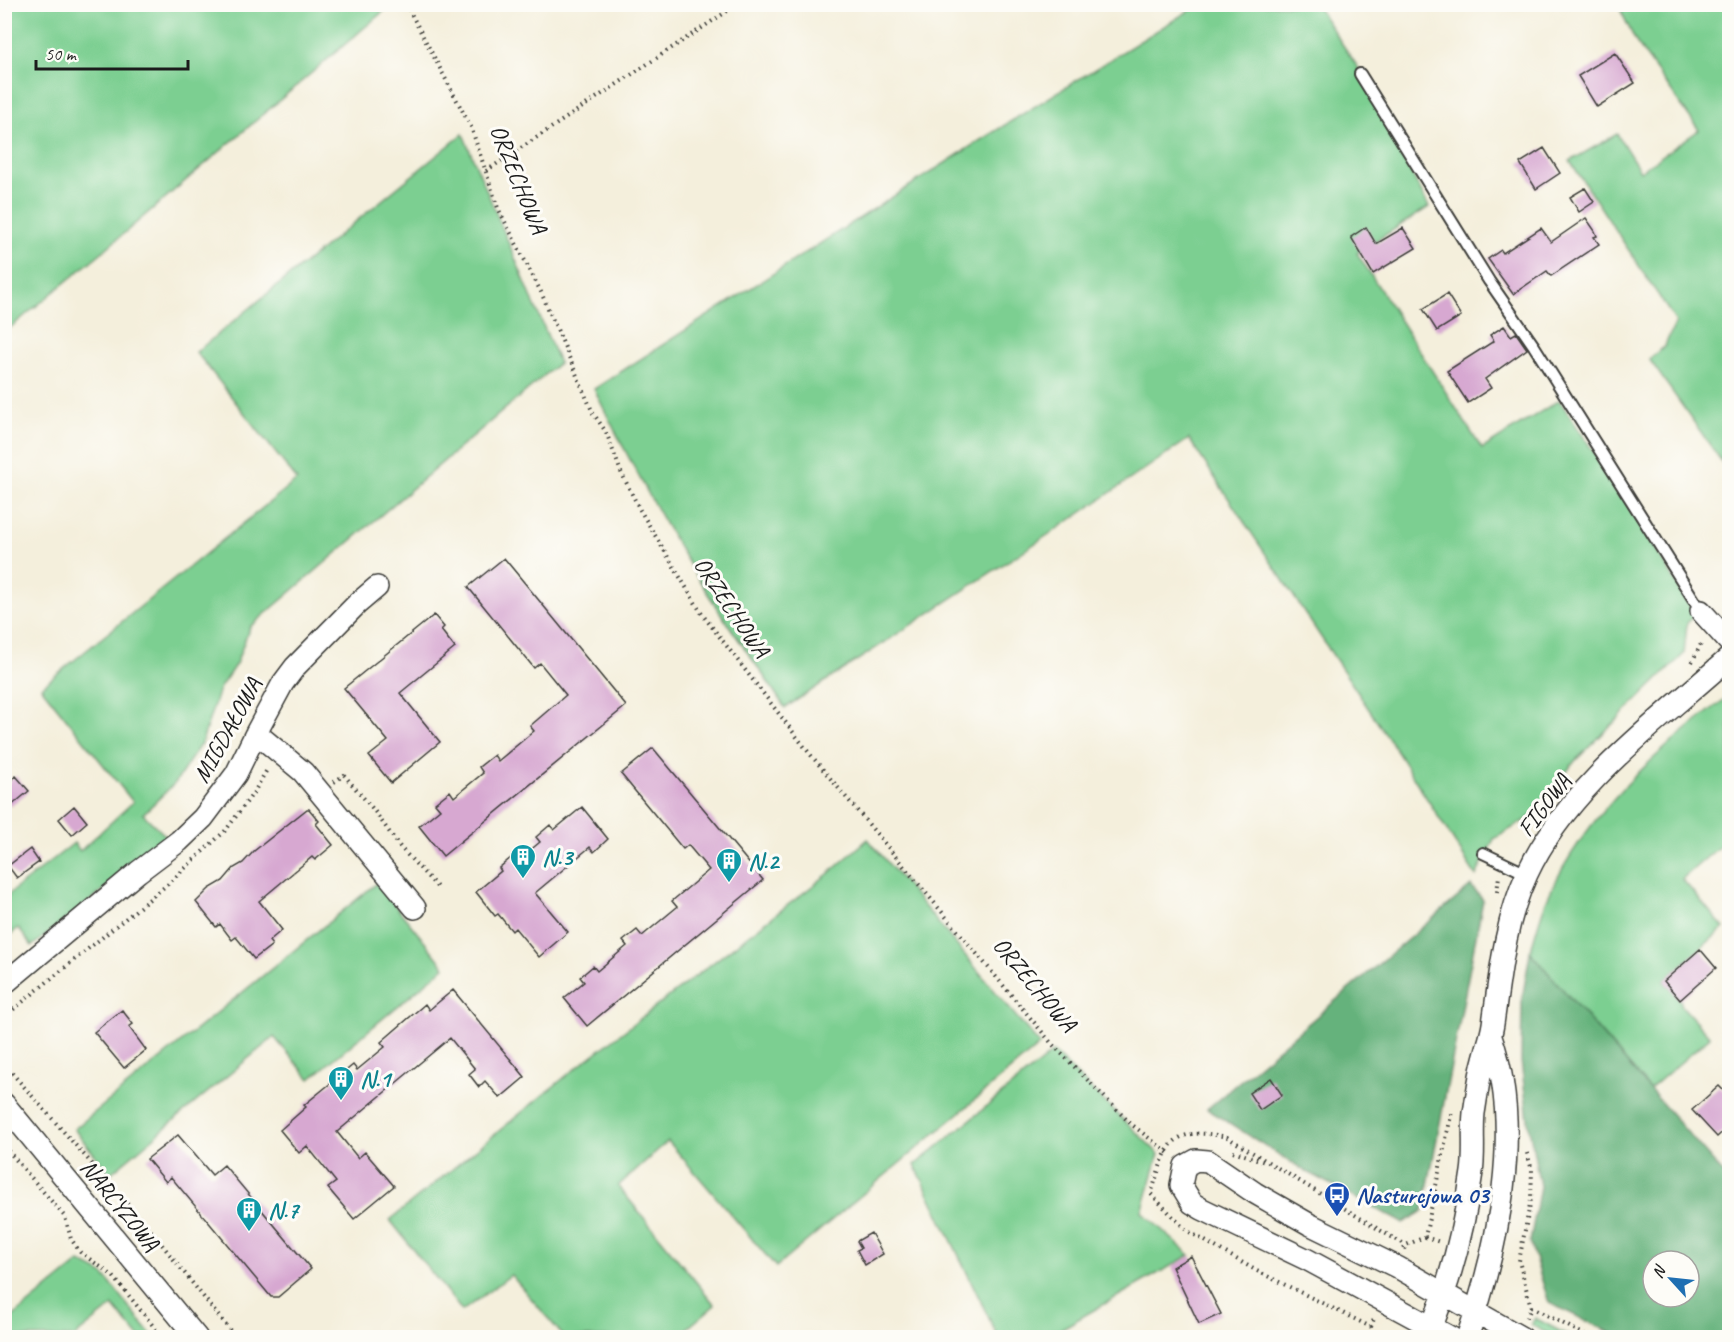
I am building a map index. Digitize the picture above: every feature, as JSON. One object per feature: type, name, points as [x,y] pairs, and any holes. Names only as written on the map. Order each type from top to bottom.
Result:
[{"type":"street","name":"MIGDAŁOWA","points":[[4,984],[138,872],[179,841],[203,818],[236,774],[283,683],[295,667],[377,587]]},
{"type":"street","points":[[1701,611],[1730,643]]},
{"type":"street","name":"FIGOWA","points":[[1430,1332],[1459,1247],[1472,1169],[1474,1116],[1483,1060],[1491,1037],[1505,943],[1527,874],[1555,827],[1615,758],[1730,657]]},
{"type":"street","points":[[256,733],[303,772],[415,908]]},
{"type":"street","name":"FIGOWA","points":[[1467,1338],[1497,1233],[1507,1139],[1503,1089],[1497,1053],[1491,1037]]},
{"type":"street","name":"NARCYZOWA","points":[[4,1104],[197,1338]]},
{"type":"street","points":[[1452,1338],[1430,1332],[1308,1260],[1192,1203],[1181,1185],[1185,1167],[1192,1161],[1208,1161],[1255,1193],[1309,1224],[1397,1267],[1520,1337]]},
{"type":"lane","points":[[1360,74],[1488,281],[1540,356],[1701,611]]},
{"type":"lane","points":[[1483,854],[1527,874]]},
{"type":"path","name":"ORZECHOWA","points":[[406,4],[471,127],[498,208],[541,292],[594,413],[606,432],[621,472],[640,510],[702,614],[817,763],[1053,1045],[1131,1124],[1159,1146]]},
{"type":"path","points":[[486,171],[738,4]]},
{"type":"path","points":[[332,784],[344,775],[374,809],[400,847],[438,888]]},
{"type":"path","points":[[4,1064],[152,1232],[236,1338]]},
{"type":"path","points":[[1227,1137],[1406,1245]]},
{"type":"path","points":[[4,1146],[65,1217],[71,1239],[80,1252],[113,1276],[163,1338]]},
{"type":"path","points":[[1520,1337],[1531,1307],[1520,1261],[1531,1199],[1532,1170],[1524,1146]]},
{"type":"path","points":[[1186,1230],[1257,1272],[1371,1327],[1377,1338]]},
{"type":"path","points":[[1531,1307],[1591,1338]]},
{"type":"green space","points":[[5,4],[391,4],[391,5],[5,332]]},
{"type":"green space","points":[[1198,5],[1316,5],[1357,66],[1407,152],[1403,157],[1429,207],[1357,253],[1482,449],[1559,400],[1623,495],[1696,615],[1687,623],[1684,654],[1575,761],[1531,817],[1494,839],[1476,876],[1396,750],[1189,439],[785,708],[713,602],[673,538],[594,389],[984,138]]},
{"type":"green space","points":[[1618,5],[1729,5],[1729,472],[1649,359],[1664,347],[1676,322],[1570,161],[1617,134],[1640,171],[1699,130],[1636,42]]},
{"type":"green space","points":[[463,134],[559,363],[250,627],[236,664],[219,689],[202,742],[176,782],[143,814],[169,839],[32,946],[18,928],[5,940],[5,897],[74,843],[80,851],[133,802],[41,687],[297,480],[196,352]]},
{"type":"green space","points":[[1729,696],[1729,838],[1682,879],[1724,928],[1664,981],[1680,1000],[1682,1006],[1710,1037],[1650,1089],[1530,952],[1549,895],[1564,865],[1603,810],[1676,738]]},
{"type":"green space","points":[[868,839],[1040,1045],[776,1267],[668,1141],[618,1186],[715,1305],[677,1337],[564,1337],[511,1275],[462,1311],[390,1220],[571,1072],[828,874]]},
{"type":"green space","points":[[377,883],[445,967],[310,1079],[274,1037],[110,1174],[74,1129]]},
{"type":"green space","points":[[1471,886],[1483,900],[1423,1211],[1403,1223],[1305,1171],[1207,1109]]},
{"type":"green space","points":[[1530,952],[1729,1180],[1729,1337],[1620,1337],[1549,1303],[1530,1242],[1540,1186],[1529,1128],[1521,1061],[1522,1000]]},
{"type":"green space","points":[[1053,1052],[1159,1154],[1142,1212],[1190,1255],[1047,1337],[998,1337],[915,1165]]},
{"type":"green space","points":[[80,1262],[103,1274],[153,1337],[139,1337],[113,1306],[74,1337],[5,1337],[5,1323]]},
{"type":"green space","points":[[1535,1318],[1571,1337],[1554,1337],[1531,1325]]},
{"type":"building","points":[[1615,53],[1635,83],[1597,107],[1578,76]]},
{"type":"building","points":[[1544,148],[1560,173],[1536,189],[1520,163]]},
{"type":"building","points":[[1585,188],[1594,202],[1579,212],[1570,197]]},
{"type":"building","points":[[1586,218],[1595,231],[1597,236],[1594,237],[1599,244],[1551,276],[1547,271],[1513,294],[1488,259],[1501,250],[1503,253],[1541,228],[1551,242]]},
{"type":"building","points":[[1366,227],[1376,244],[1403,228],[1416,248],[1373,274],[1351,237]]},
{"type":"building","points":[[1447,294],[1461,316],[1437,331],[1423,309]]},
{"type":"building","points":[[1504,326],[1511,336],[1516,333],[1527,349],[1485,379],[1491,388],[1468,403],[1447,371],[1494,341],[1490,335]]},
{"type":"building","points":[[504,558],[626,706],[443,856],[419,826],[440,809],[435,803],[450,791],[454,797],[483,773],[479,767],[494,755],[498,761],[534,731],[530,726],[566,695],[540,663],[534,668],[468,587]]},
{"type":"building","points":[[434,615],[444,627],[441,630],[455,648],[400,693],[440,742],[391,783],[369,756],[388,741],[344,688]]},
{"type":"building","name":"N.2","points":[[653,748],[763,880],[587,1026],[564,998],[584,982],[580,977],[593,966],[597,971],[627,946],[623,941],[637,930],[642,936],[677,907],[672,901],[709,870],[688,845],[683,849],[621,774]]},
{"type":"building","points":[[16,776],[29,791],[11,806],[4,798],[4,786]]},
{"type":"building","points":[[74,806],[87,822],[72,835],[59,819]]},
{"type":"building","name":"N.3","points":[[582,807],[608,839],[594,852],[590,847],[535,893],[568,932],[539,957],[515,928],[512,931],[498,914],[495,916],[476,892],[501,871],[499,868],[512,857],[516,862],[540,842],[536,837],[550,825],[554,830]]},
{"type":"building","points":[[307,809],[319,821],[316,824],[333,845],[315,860],[312,857],[259,901],[282,930],[269,941],[272,945],[254,959],[236,937],[232,940],[220,924],[216,927],[196,902],[209,889],[223,881],[254,851]]},
{"type":"building","points":[[30,849],[39,862],[17,878],[8,866]]},
{"type":"building","points":[[1700,949],[1716,968],[1680,1000],[1664,981]]},
{"type":"building","name":"N.1","points":[[453,990],[525,1077],[500,1098],[485,1081],[479,1087],[469,1074],[475,1069],[450,1038],[337,1132],[358,1158],[365,1152],[394,1186],[354,1219],[328,1188],[336,1182],[307,1146],[299,1153],[280,1130],[306,1107],[304,1105],[353,1065],[357,1070],[385,1047],[381,1042],[425,1004],[429,1010]]},
{"type":"building","points":[[122,1010],[133,1024],[129,1027],[146,1050],[124,1068],[94,1032]]},
{"type":"building","points":[[1271,1078],[1282,1095],[1260,1110],[1249,1093]]},
{"type":"building","points":[[1719,1086],[1730,1097],[1730,1125],[1717,1137],[1692,1110]]},
{"type":"building","name":"N.7","points":[[178,1135],[212,1175],[224,1165],[311,1269],[278,1297],[271,1297],[171,1177],[166,1182],[147,1159]]},
{"type":"building","points":[[871,1233],[883,1254],[865,1265],[857,1250],[861,1248],[857,1241]]},
{"type":"building","points":[[1191,1256],[1221,1314],[1199,1324],[1172,1267]]},
{"type":"place","name":"N.3","points":[[523,880]]},
{"type":"place","name":"N.2","points":[[729,884]]},
{"type":"place","name":"N.1","points":[[341,1102]]},
{"type":"place","name":"Nasturcjowa 03","points":[[1337,1218]]},
{"type":"place","name":"N.7","points":[[249,1233]]}]
